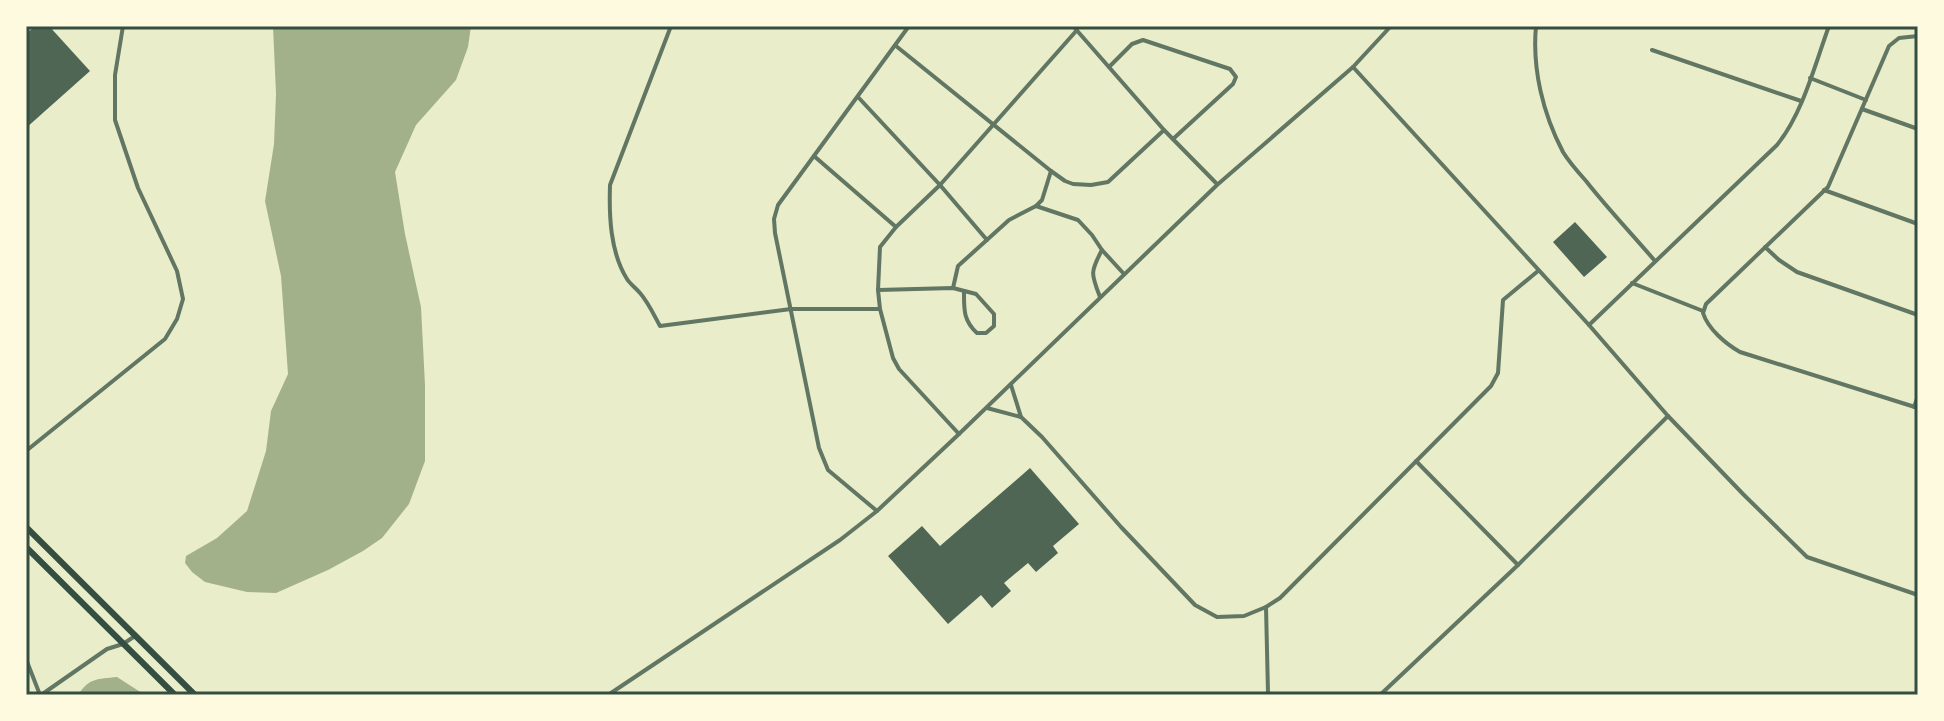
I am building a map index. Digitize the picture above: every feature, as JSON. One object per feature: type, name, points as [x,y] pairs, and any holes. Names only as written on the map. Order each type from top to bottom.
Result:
[{"type":"main road","points":[[26,527],[195,695]]},
{"type":"main road","points":[[26,547],[175,695]]},
{"type":"street","points":[[26,451],[165,339],[177,319],[183,299],[177,271],[138,188],[115,120],[115,75],[123,26]]},
{"type":"street","points":[[671,26],[610,185],[609,209],[618,258],[627,280],[641,293],[660,326],[791,309],[880,309]]},
{"type":"street","points":[[877,511],[828,470],[819,448],[774,219],[778,205],[909,26]]},
{"type":"street","points":[[608,695],[840,540],[877,511],[1217,185],[1353,67],[1391,26]]},
{"type":"street","points":[[1536,26],[1539,90],[1565,154],[1655,261]]},
{"type":"street","points":[[1589,325],[1786,134],[1829,26]]},
{"type":"street","points":[[959,434],[899,369],[893,358],[880,309],[880,247],[896,227],[940,185],[1075,28],[1164,130],[1217,185]]},
{"type":"street","points":[[1918,36],[1899,38],[1889,46],[1830,183],[1706,304],[1703,311],[1707,323],[1740,352],[1916,407],[1918,396]]},
{"type":"street","points":[[1109,67],[1132,44],[1143,40],[1230,69],[1236,77],[1233,84],[1173,139]]},
{"type":"street","points":[[896,46],[1051,171],[1073,184],[1108,182],[1164,130]]},
{"type":"street","points":[[1652,50],[1801,101]]},
{"type":"street","points":[[1353,67],[1668,416],[1807,557],[1918,595]]},
{"type":"street","points":[[1810,78],[1866,100]]},
{"type":"street","points":[[858,97],[987,240]]},
{"type":"street","points":[[1862,109],[1918,129]]},
{"type":"street","points":[[814,156],[896,227]]},
{"type":"street","points":[[953,288],[958,266],[1009,220],[1042,200],[1051,171]]},
{"type":"street","points":[[1824,190],[1918,224]]},
{"type":"street","points":[[1036,206],[1078,220],[1124,274]]},
{"type":"street","points":[[1765,247],[1797,272],[1918,315]]},
{"type":"street","points":[[1100,297],[1091,275],[1102,250]]},
{"type":"street","points":[[987,408],[1021,417],[1195,605],[1217,617],[1244,616],[1280,598],[1495,382],[1499,368],[1503,300],[1538,271]]},
{"type":"street","points":[[1632,283],[1703,311]]},
{"type":"street","points":[[878,290],[953,288],[976,294],[994,314],[994,326],[986,333],[977,333],[968,325],[964,291]]},
{"type":"street","points":[[1011,385],[1021,417]]},
{"type":"street","points":[[1380,695],[1518,565],[1668,416]]},
{"type":"street","points":[[1415,461],[1518,565]]},
{"type":"street","points":[[1266,607],[1270,695]]},
{"type":"street","points":[[26,659],[40,695],[107,649],[137,635]]},
{"type":"shaded area","points":[[273,26],[471,26],[468,47],[456,80],[416,125],[395,172],[421,307],[425,461],[409,504],[382,538],[328,570],[276,593],[247,592],[205,582],[185,563],[186,556],[217,538],[247,511],[266,451],[271,411],[288,374],[281,276],[265,201],[274,144],[276,94]]},
{"type":"shaded area","points":[[117,677],[145,695],[78,695],[94,680]]},
{"type":"building","points":[[35,26],[49,26],[90,71],[26,128],[26,34]]},
{"type":"building","points":[[1575,222],[1607,257],[1584,277],[1553,242]]},
{"type":"building","points":[[1030,468],[1079,524],[1053,546],[1058,553],[1036,572],[1028,563],[1004,583],[1011,591],[992,608],[981,595],[948,624],[888,556],[922,526],[940,546]]}]
